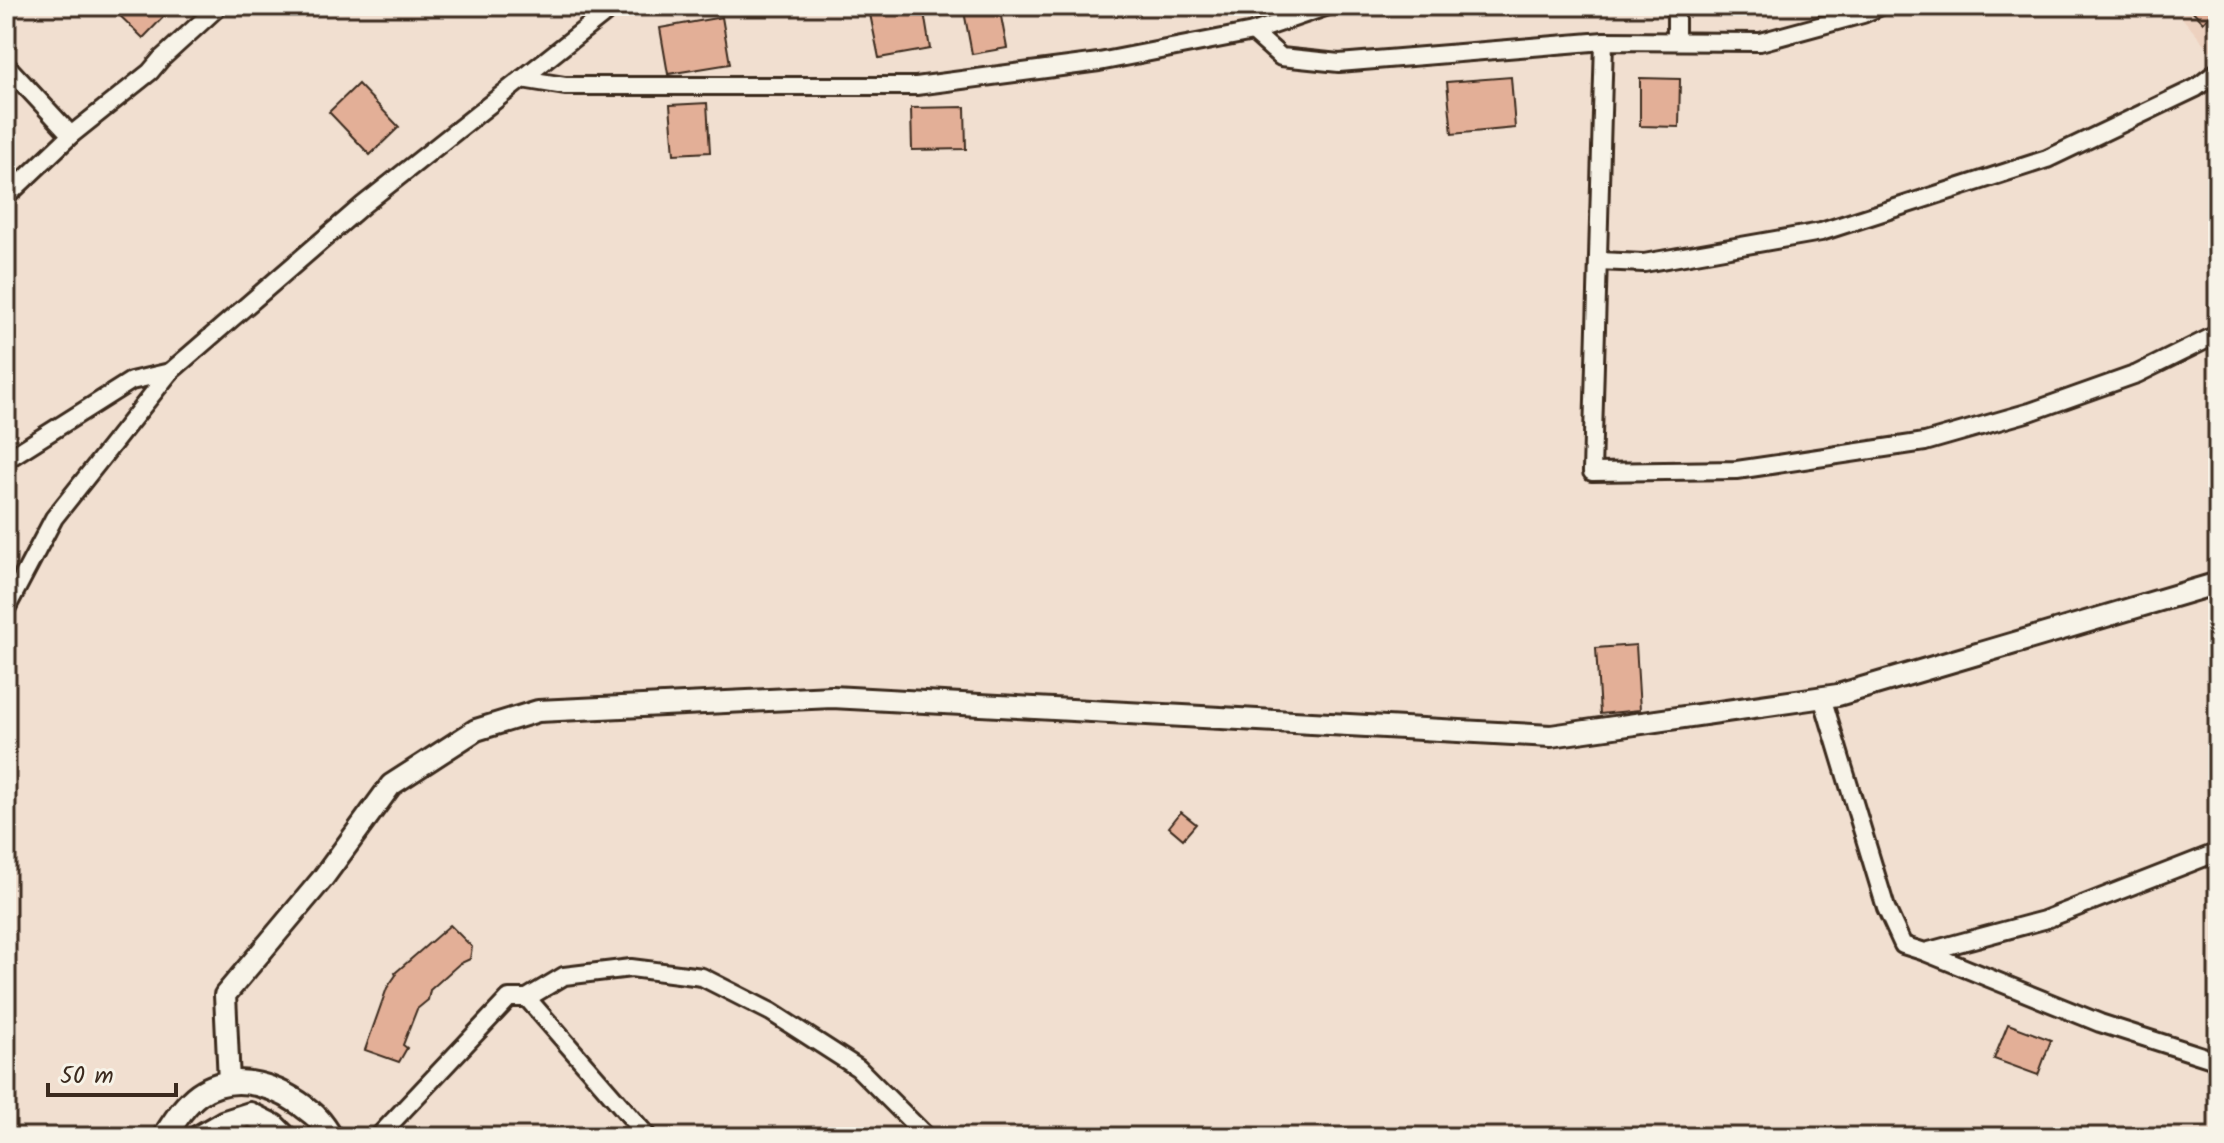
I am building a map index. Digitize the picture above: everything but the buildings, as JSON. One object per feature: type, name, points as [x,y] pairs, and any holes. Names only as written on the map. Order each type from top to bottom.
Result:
[{"type":"main road","points":[[164,1137],[181,1112],[200,1094],[229,1082],[249,1081],[280,1092],[314,1114],[331,1137]]},
{"type":"main road","points":[[199,1137],[225,1122],[250,1114],[274,1126],[285,1137]]},
{"type":"street","points":[[6,197],[71,135],[150,72],[219,6]]},
{"type":"street","points":[[6,609],[54,518],[170,372],[363,205],[614,6]]},
{"type":"street","points":[[522,79],[565,86],[916,86],[1099,62],[1253,32],[1328,6]]},
{"type":"street","points":[[1676,6],[1676,41]]},
{"type":"street","points":[[1253,32],[1281,57],[1339,63],[1604,41],[1760,42],[1863,14],[1881,6]]},
{"type":"street","points":[[1604,41],[1592,472],[1737,470],[1925,442],[2030,412],[2137,374],[2218,334]]},
{"type":"street","points":[[6,65],[71,135]]},
{"type":"street","points":[[1598,261],[1644,263],[1821,232],[2047,159],[2196,88],[2218,71]]},
{"type":"street","points":[[6,460],[131,381],[170,372]]},
{"type":"street","points":[[229,1082],[225,995],[323,878],[391,785],[476,730],[538,711],[832,697],[1551,736],[1838,695],[2218,583]]},
{"type":"street","points":[[1822,697],[1886,908],[1903,945],[2100,1023],[2218,1061]]},
{"type":"street","points":[[1925,952],[2044,920],[2218,852]]},
{"type":"street","points":[[378,1137],[509,998],[527,998],[564,976],[631,968],[702,977],[771,1012],[858,1068],[927,1137]]},
{"type":"street","points":[[527,998],[648,1137]]},
{"type":"shaded area","points":[[2172,6],[2218,6],[2218,45],[2210,51]]}]
